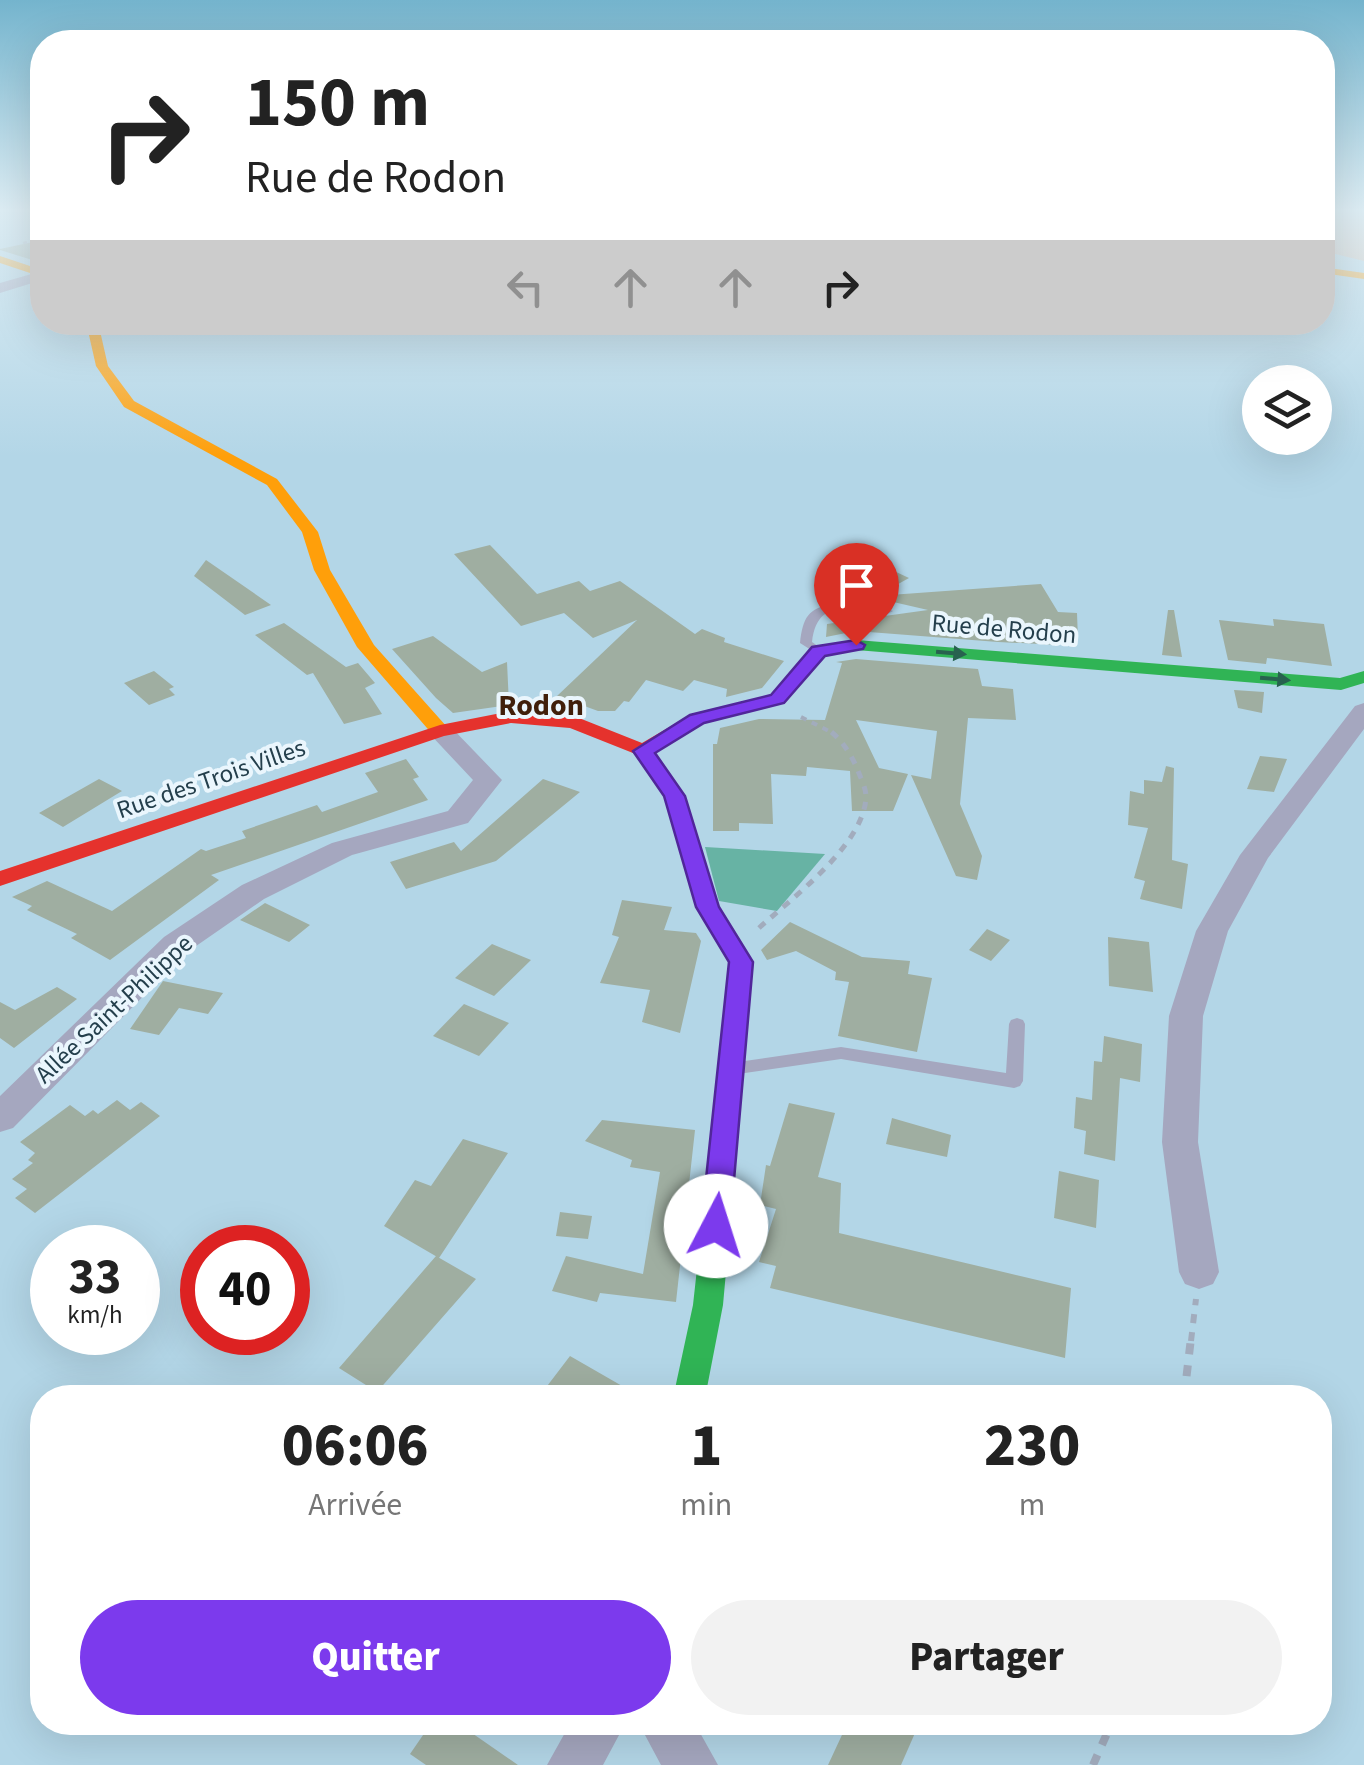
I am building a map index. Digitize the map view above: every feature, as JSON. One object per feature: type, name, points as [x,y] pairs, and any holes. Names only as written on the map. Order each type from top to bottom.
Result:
[{"type":"street","points":[[93,335],[101,366],[113,388],[129,404],[240,462],[272,482],[283,494],[310,532],[322,570],[366,646],[440,731],[511,717],[574,722],[643,751],[674,796],[707,907],[741,962],[708,1305],[692,1385]]},
{"type":"street","name":"Rue de Rodon","points":[[819,651],[856,645],[1341,684],[1364,676]]},
{"type":"street","points":[[643,751],[697,719],[778,699],[819,651]]},
{"type":"street","points":[[1199,1272],[1180,1142],[1186,1016],[1212,932],[1254,855],[1364,711]]},
{"type":"street","name":"Rue des Trois Villes","points":[[0,879],[440,731]]},
{"type":"street","name":"Allée Saint-Philippe","points":[[0,1118],[176,945],[253,892],[342,848],[458,818],[488,780],[440,731]]},
{"type":"street","points":[[574,1765],[593,1735]]},
{"type":"street","points":[[672,1735],[692,1765]]},
{"type":"lane","points":[[819,651],[806,643],[806,625],[814,614],[835,604],[887,611]]},
{"type":"lane","points":[[730,1069],[841,1053],[1014,1081],[1016,1024]]},
{"type":"path","points":[[728,942],[759,928],[822,871],[857,826],[865,807],[866,792],[844,740],[829,727],[765,704]]},
{"type":"path","points":[[1186,1385],[1199,1272]]},
{"type":"path","points":[[1092,1765],[1106,1735]]},
{"type":"shaded area","points":[[705,847],[825,854],[777,911],[719,901]]},
{"type":"building","points":[[490,545],[537,594],[579,581],[590,591],[620,581],[695,634],[702,629],[725,638],[724,642],[784,661],[762,688],[726,697],[727,689],[694,680],[683,691],[646,680],[629,702],[624,701],[615,711],[598,711],[557,696],[637,620],[593,638],[564,613],[521,626],[454,554]]},
{"type":"building","points":[[206,560],[271,605],[245,615],[194,576]]},
{"type":"building","points":[[877,563],[909,578],[873,598],[833,589],[856,567]]},
{"type":"building","points":[[1041,584],[1058,612],[1077,613],[1078,640],[1060,639],[1060,645],[856,631],[826,637],[827,624],[928,610],[889,601],[890,595]]},
{"type":"building","points":[[1168,610],[1174,610],[1182,657],[1162,655]]},
{"type":"building","points":[[1273,619],[1324,624],[1332,666],[1267,658],[1266,664],[1228,660],[1219,620],[1274,626]]},
{"type":"building","points":[[284,623],[346,667],[358,663],[375,683],[365,688],[382,714],[344,724],[313,673],[307,675],[255,635]]},
{"type":"building","points":[[433,636],[482,672],[507,662],[509,705],[453,713],[436,698],[392,649]]},
{"type":"building","points":[[856,659],[978,669],[982,686],[1013,689],[1016,720],[968,718],[960,804],[982,856],[977,880],[956,876],[911,775],[931,779],[937,731],[856,720],[879,768],[908,774],[893,811],[852,811],[850,771],[807,767],[806,776],[771,774],[773,824],[739,823],[739,831],[713,831],[713,744],[717,744],[720,728],[759,719],[825,720],[842,663],[836,662]]},
{"type":"building","points":[[154,671],[174,687],[169,689],[175,695],[149,705],[124,683]]},
{"type":"building","points":[[1234,690],[1264,692],[1262,713],[1238,708]]},
{"type":"building","points":[[1260,756],[1287,759],[1274,792],[1247,789]]},
{"type":"building","points":[[406,759],[419,777],[413,779],[428,800],[211,875],[219,880],[110,960],[71,938],[77,934],[27,910],[32,906],[12,897],[47,881],[112,911],[201,849],[206,851],[246,838],[242,831],[317,805],[322,812],[378,792],[365,773]]},
{"type":"building","points":[[1166,766],[1174,768],[1172,860],[1188,864],[1182,909],[1140,899],[1145,881],[1134,878],[1148,828],[1128,825],[1130,791],[1144,794],[1144,780],[1162,782]]},
{"type":"building","points":[[99,779],[122,791],[63,827],[39,813]]},
{"type":"building","points":[[543,779],[580,792],[496,861],[406,889],[390,862],[454,842],[461,851]]},
{"type":"building","points":[[622,900],[672,907],[664,930],[696,933],[701,941],[680,1033],[642,1022],[650,990],[600,983],[619,937],[612,935]]},
{"type":"building","points":[[265,903],[310,925],[289,942],[240,920]]},
{"type":"building","points":[[790,922],[862,957],[910,961],[908,974],[932,978],[917,1052],[838,1036],[849,982],[835,980],[836,972],[796,951],[767,960],[761,950]]},
{"type":"building","points":[[987,929],[1010,940],[991,961],[969,950]]},
{"type":"building","points":[[1108,937],[1149,942],[1153,992],[1109,986]]},
{"type":"building","points":[[492,944],[531,960],[494,996],[455,978]]},
{"type":"building","points":[[163,981],[223,993],[208,1014],[179,1008],[159,1035],[130,1029]]},
{"type":"building","points":[[57,987],[77,999],[14,1048],[0,1038],[0,1002],[15,1010]]},
{"type":"building","points":[[464,1004],[509,1023],[479,1056],[433,1036]]},
{"type":"building","points":[[1104,1036],[1142,1044],[1140,1082],[1120,1078],[1115,1161],[1084,1154],[1086,1131],[1074,1128],[1076,1097],[1092,1100],[1094,1061],[1102,1062]]},
{"type":"building","points":[[117,1100],[130,1110],[141,1102],[160,1116],[35,1213],[15,1198],[27,1189],[12,1179],[33,1163],[28,1160],[35,1153],[20,1142],[70,1105],[85,1116],[93,1110],[98,1114]]},
{"type":"building","points":[[789,1103],[835,1113],[818,1177],[841,1183],[839,1233],[1071,1288],[1065,1358],[770,1288],[776,1266],[759,1262],[776,1209],[760,1205],[766,1165],[770,1166]]},
{"type":"building","points":[[892,1118],[951,1135],[947,1157],[886,1144]]},
{"type":"building","points":[[602,1120],[695,1130],[676,1302],[600,1293],[597,1302],[552,1291],[566,1256],[643,1274],[660,1172],[630,1167],[632,1160],[585,1141]]},
{"type":"building","points":[[463,1139],[508,1153],[439,1258],[384,1226],[415,1180],[431,1186]]},
{"type":"building","points":[[1059,1171],[1099,1180],[1096,1228],[1054,1218]]},
{"type":"building","points":[[560,1212],[592,1216],[588,1239],[556,1236]]},
{"type":"building","points":[[436,1256],[476,1279],[383,1385],[366,1385],[339,1368]]},
{"type":"building","points":[[570,1356],[620,1385],[548,1385]]},
{"type":"building","points":[[423,1735],[475,1735],[518,1765],[426,1765],[410,1754]]},
{"type":"building","points":[[842,1735],[914,1735],[901,1765],[828,1765]]},
{"type":"traffic: fast","points":[[802,671],[819,651],[856,645],[1341,684],[1364,677]]},
{"type":"traffic: fast","points":[[692,1385],[708,1305],[718,1205]]},
{"type":"traffic: slow","points":[[95,335],[102,366],[129,404],[272,482],[310,532],[322,570],[366,647],[440,731]]},
{"type":"traffic: slow","points":[[643,751],[674,796],[707,907],[741,962],[718,1205]]},
{"type":"traffic: jam","points":[[0,879],[440,731],[511,717],[574,722],[643,751],[697,719],[778,699],[802,671]]},
{"type":"district","name":"Rodon","points":[[541,705]]},
{"type":"route","points":[[716,1226],[741,962],[707,907],[674,796],[643,751],[697,719],[778,699],[819,651],[856,645]]}]
